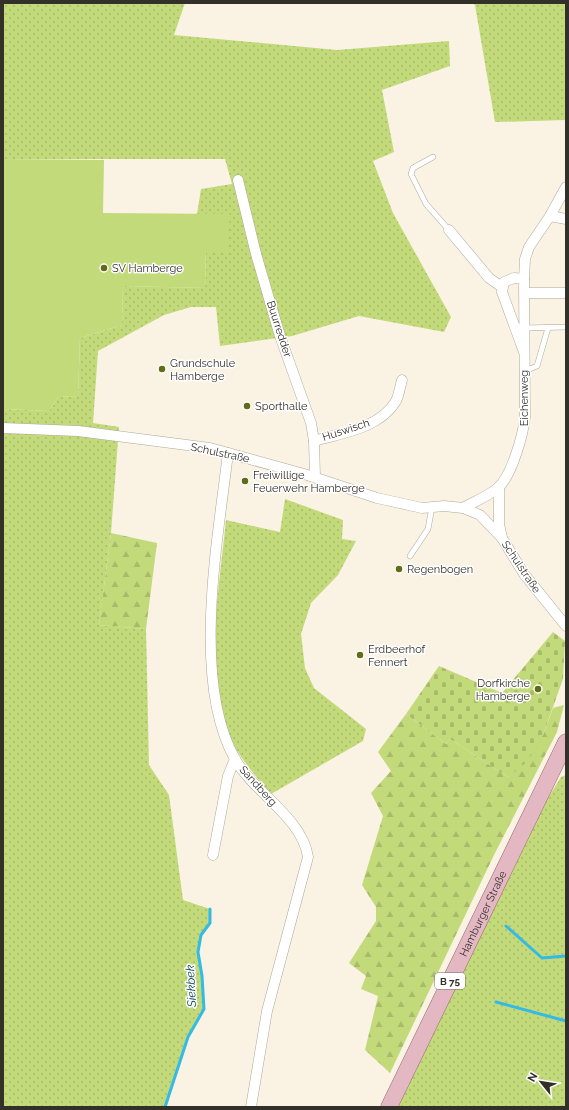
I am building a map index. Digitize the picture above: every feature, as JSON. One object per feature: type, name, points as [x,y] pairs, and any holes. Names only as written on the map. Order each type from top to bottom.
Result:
[{"type":"main road","name":"Hamburger Straße","points":[[389,1107],[562,761],[566,742]]},
{"type":"street","name":"Buurredder","points":[[238,180],[256,254],[278,328],[310,423],[314,440],[315,477]]},
{"type":"street","name":"Eichenweg","points":[[502,538],[499,524],[499,487],[514,458],[524,432],[525,258],[529,247],[550,216],[566,187]]},
{"type":"street","points":[[550,216],[566,218]]},
{"type":"street","points":[[449,230],[489,278],[502,287],[504,282],[514,278],[524,279]]},
{"type":"street","name":"Eichenweg","points":[[502,287],[502,292],[524,352]]},
{"type":"street","points":[[524,293],[566,292]]},
{"type":"street","name":"Huswisch","points":[[314,440],[354,430],[378,420],[387,413],[397,400],[402,380]]},
{"type":"street","name":"Schulstraße","points":[[3,428],[78,431],[210,448],[315,477],[378,498],[422,508],[444,506],[463,508],[480,515],[502,538],[524,574],[566,626]]},
{"type":"street","name":"Sandberg","points":[[228,453],[217,545],[210,646],[212,674],[219,717],[225,738],[235,759],[242,770],[296,829],[307,846],[308,857],[267,1011],[251,1107]]},
{"type":"street","points":[[463,508],[499,487]]},
{"type":"street","points":[[213,855],[228,776],[235,759]]},
{"type":"lane","points":[[433,157],[413,168],[411,174],[426,204],[449,230]]},
{"type":"lane","points":[[524,328],[566,327]]},
{"type":"lane","points":[[524,371],[537,366],[548,328]]},
{"type":"lane","points":[[410,556],[428,529],[432,507]]},
{"type":"green space","points":[[3,3],[185,3],[174,35],[337,50],[449,41],[450,66],[382,90],[394,152],[373,161],[393,213],[451,317],[444,332],[359,316],[292,336],[220,346],[216,307],[191,307],[164,315],[98,351],[93,423],[119,427],[111,533],[99,625],[146,629],[149,765],[169,795],[183,900],[210,909],[210,923],[201,935],[198,952],[202,976],[204,1009],[188,1037],[165,1107],[3,1107],[3,409],[49,411],[59,396],[78,397],[80,338],[122,325],[123,286],[205,288],[206,251],[229,214],[197,214],[201,189],[232,184],[225,159],[3,159]]},
{"type":"green space","points":[[472,3],[566,3],[566,120],[495,122],[475,5]]},
{"type":"green space","name":"SV Hamberge","points":[[3,159],[104,160],[103,213],[230,214],[227,251],[206,251],[205,288],[123,286],[122,325],[80,338],[78,397],[59,396],[49,411],[3,409]]},
{"type":"green space","points":[[285,499],[343,520],[342,539],[356,541],[338,575],[311,603],[301,634],[305,668],[314,688],[366,729],[363,741],[271,794],[241,757],[228,732],[220,708],[216,682],[215,627],[226,520],[280,532]]},
{"type":"green space","points":[[111,533],[157,543],[146,629],[99,625]]},
{"type":"green space","points":[[553,632],[565,641],[563,679],[543,735],[528,761],[508,777],[450,739],[446,744],[406,714],[439,666],[502,693]]},
{"type":"green space","points":[[564,705],[557,732],[494,855],[390,1073],[365,1050],[378,996],[361,989],[366,976],[349,963],[376,921],[376,907],[362,885],[383,816],[371,793],[391,771],[378,752],[406,714],[446,744],[450,739],[508,777],[543,735],[553,708]]},
{"type":"green space","points":[[566,775],[566,1107],[398,1107],[541,809],[561,777]]},
{"type":"waterway","name":"Siekbek","points":[[165,1107],[188,1037],[204,1009],[202,976],[198,952],[201,935],[210,923],[210,909]]},
{"type":"waterway","name":"Siekbek","points":[[506,926],[542,958],[566,956]]},
{"type":"waterway","points":[[496,1002],[566,1021]]},
{"type":"place","name":"SV Hamberge","points":[[104,268]]},
{"type":"place","name":"Grundschule Hamberge","points":[[162,369]]},
{"type":"place","name":"Sporthalle","points":[[247,406]]},
{"type":"place","name":"Freiwillige Feuerwehr Hamberge","points":[[245,481]]},
{"type":"place","name":"Regenbogen","points":[[399,569]]},
{"type":"place","name":"Erdbeerhof Fennert","points":[[360,655]]},
{"type":"place","name":"Dorfkirche Hamberge","points":[[538,689]]}]
